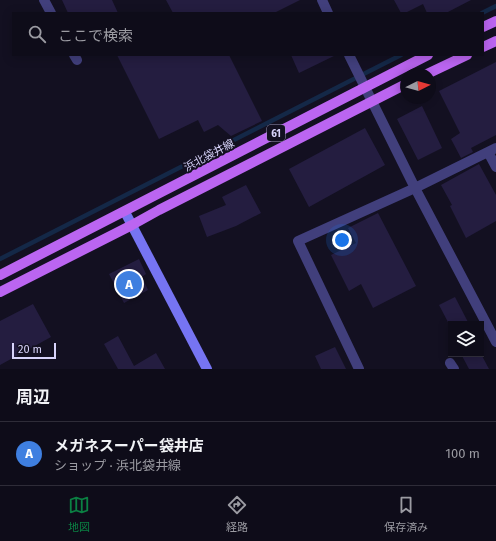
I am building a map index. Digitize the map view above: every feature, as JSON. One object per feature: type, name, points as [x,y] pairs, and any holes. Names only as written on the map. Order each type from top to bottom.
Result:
[{"type":"main road","points":[[484,27],[496,21]]},
{"type":"main road","points":[[484,47],[496,41]]},
{"type":"main road","name":"浜北袋井線","points":[[0,275],[426,56]]},
{"type":"main road","points":[[436,70],[465,56]]},
{"type":"main road","name":"61","points":[[0,292],[400,87]]},
{"type":"street","points":[[44,0],[50,12]]},
{"type":"street","points":[[322,0],[328,12]]},
{"type":"street","points":[[350,56],[415,188],[496,342]]},
{"type":"street","points":[[359,369],[298,241],[415,188],[492,150],[496,167]]},
{"type":"street","points":[[125,212],[207,369]]},
{"type":"building","points":[[62,0],[112,0],[118,12],[68,12]]},
{"type":"building","points":[[166,0],[300,0],[276,12],[172,12]]},
{"type":"building","points":[[394,0],[471,0],[448,12],[427,12],[423,4],[407,12],[400,12]]},
{"type":"building","points":[[118,56],[230,56],[262,121],[231,136],[218,125],[204,132],[198,120],[159,139]]},
{"type":"building","points":[[291,56],[334,56],[299,73]]},
{"type":"building","points":[[496,62],[496,135],[471,148],[473,152],[461,158],[451,139],[460,133],[439,91]]},
{"type":"building","points":[[422,106],[442,148],[418,160],[397,119]]},
{"type":"building","points":[[365,128],[385,165],[309,207],[289,169]]},
{"type":"building","points":[[479,164],[496,195],[496,221],[466,238],[450,206],[452,205],[441,185]]},
{"type":"building","points":[[246,185],[261,213],[236,226],[207,237],[199,216],[226,205],[222,197]]},
{"type":"building","points":[[378,213],[416,286],[373,308],[361,284],[349,291],[331,255],[356,243],[348,228]]},
{"type":"building","points":[[139,259],[146,274],[142,277],[148,290],[124,303],[109,274]]},
{"type":"building","points":[[455,297],[467,321],[448,322],[439,305]]},
{"type":"building","points":[[33,304],[51,337],[0,365],[0,321]]},
{"type":"building","points":[[118,336],[134,366],[156,353],[165,369],[118,369],[104,344]]},
{"type":"building","points":[[335,347],[346,369],[321,369],[315,356]]},
{"type":"building","points":[[463,357],[483,357],[489,369],[469,369]]},
{"type":"waterway","points":[[484,12],[496,6]]},
{"type":"waterway","points":[[0,259],[399,56]]},
{"type":"place","name":"メガネスーパー袋井店","points":[[129,284]]}]
